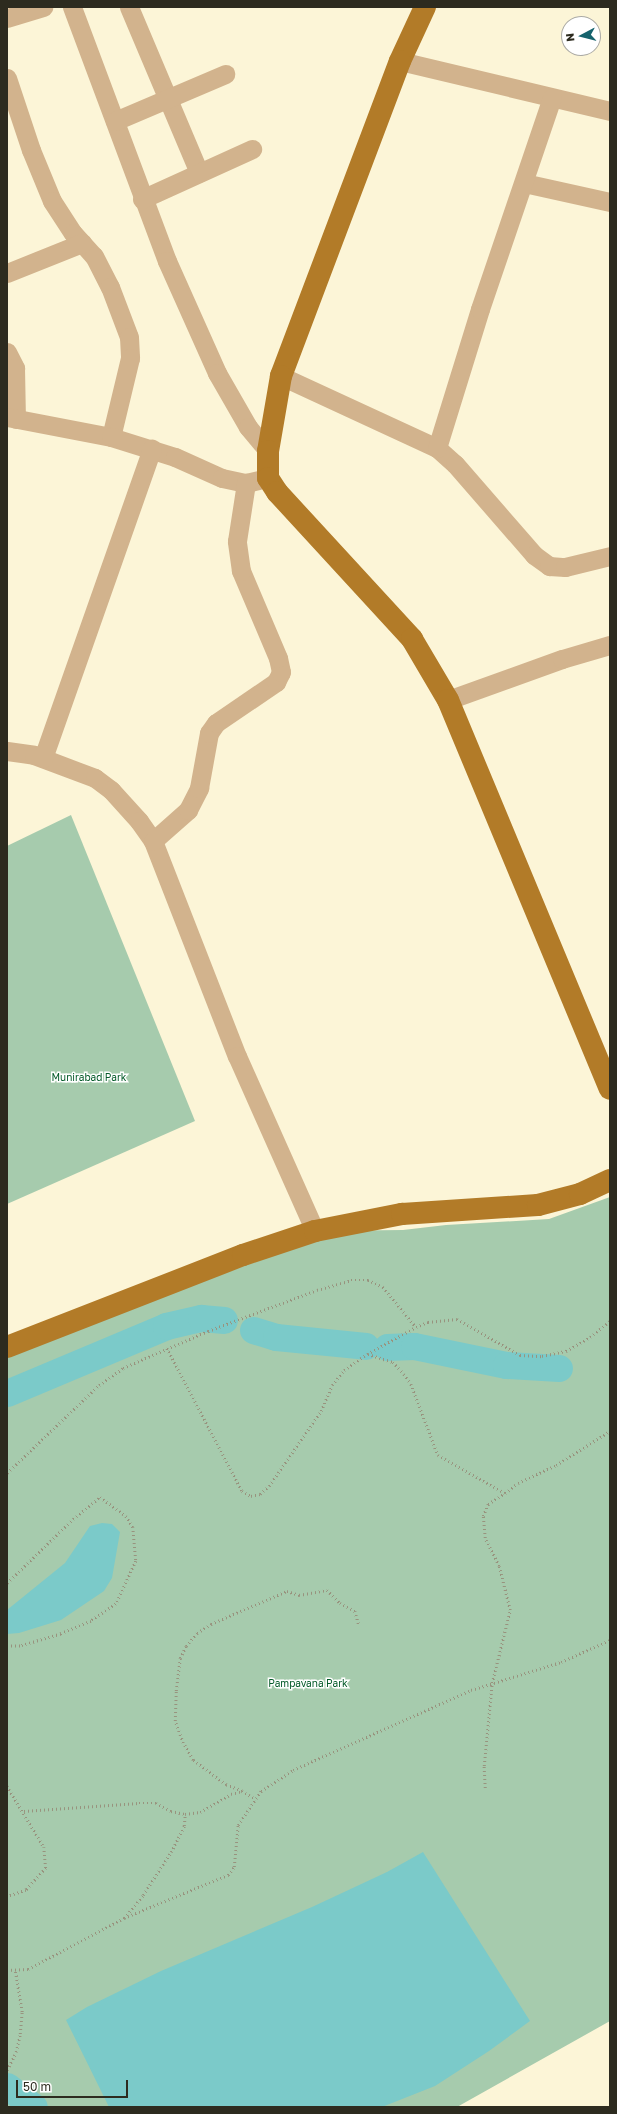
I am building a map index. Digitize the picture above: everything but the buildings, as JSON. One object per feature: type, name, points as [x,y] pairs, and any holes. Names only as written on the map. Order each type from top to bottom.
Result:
[{"type":"main road","points":[[425,7],[400,61],[281,376],[268,451],[268,478],[277,492],[412,639],[448,700],[610,1089]]},
{"type":"main road","points":[[7,1347],[236,1258],[315,1231],[402,1214],[538,1205],[560,1201],[609,1182]]},
{"type":"street","points":[[7,18],[43,7]]},
{"type":"street","points":[[72,7],[142,199],[167,262],[217,373],[248,427],[268,451]]},
{"type":"street","points":[[128,7],[199,174]]},
{"type":"street","points":[[400,61],[610,111]]},
{"type":"street","points":[[114,121],[225,74]]},
{"type":"street","points":[[7,78],[31,150],[52,201],[94,256],[110,287],[129,337],[130,358],[110,437]]},
{"type":"street","points":[[436,448],[460,369],[552,98]]},
{"type":"street","points":[[142,199],[252,149]]},
{"type":"street","points":[[524,183],[610,202]]},
{"type":"street","points":[[7,273],[82,242]]},
{"type":"street","points":[[7,352],[15,368],[12,418],[110,437],[152,449],[222,478],[246,483],[268,478]]},
{"type":"street","points":[[281,376],[436,448],[454,464],[534,555],[549,566],[565,567],[610,556]]},
{"type":"street","points":[[43,758],[152,449]]},
{"type":"street","points":[[152,841],[188,810],[199,788],[208,733],[216,723],[276,682],[281,672],[278,658],[241,571],[237,541],[246,483]]},
{"type":"street","points":[[448,700],[562,659],[609,650]]},
{"type":"street","points":[[7,751],[43,758],[94,778],[125,805],[152,841],[237,1056],[315,1231]]},
{"type":"path","points":[[7,1473],[100,1386],[123,1368],[167,1348],[290,1300],[350,1280],[368,1280],[383,1287],[416,1327]]},
{"type":"path","points":[[167,1348],[242,1491],[251,1496],[260,1494],[269,1486],[321,1411],[332,1385],[344,1370],[367,1354],[416,1327],[428,1322],[457,1320],[520,1355],[542,1356],[566,1351],[590,1337],[610,1321]]},
{"type":"path","points":[[367,1354],[393,1362],[404,1374],[411,1384],[438,1455],[506,1493]]},
{"type":"path","points":[[485,1788],[484,1766],[492,1683],[510,1610],[501,1572],[485,1538],[483,1516],[488,1504],[506,1493],[518,1483],[556,1465],[610,1431]]},
{"type":"path","points":[[7,1584],[74,1518],[100,1497],[126,1516],[133,1527],[136,1561],[116,1604],[91,1621],[61,1634],[20,1646],[7,1646]]},
{"type":"path","points":[[256,1799],[242,1791],[226,1785],[193,1760],[183,1743],[175,1721],[176,1691],[180,1658],[186,1646],[197,1633],[211,1624],[287,1591],[299,1595],[327,1590],[340,1603],[355,1611],[359,1625]]},
{"type":"path","points":[[7,1970],[28,1969],[40,1964],[124,1918],[228,1875],[234,1867],[238,1825],[261,1792],[293,1770],[492,1683],[561,1662],[610,1640]]},
{"type":"path","points":[[7,1786],[24,1811],[44,1848],[46,1868],[26,1890],[7,1898]]},
{"type":"path","points":[[24,1811],[156,1803],[171,1811],[185,1814],[200,1812],[231,1794],[242,1791]]},
{"type":"path","points":[[124,1918],[143,1895],[171,1852],[184,1826],[185,1814]]},
{"type":"path","points":[[7,2070],[16,2052],[20,2034],[22,2012],[15,1970]]},
{"type":"green space","name":"Munirabad Park","points":[[71,815],[195,1121],[7,1204],[7,846]]},
{"type":"green space","name":"Pampavana Park","points":[[610,1197],[610,2021],[457,2107],[7,2107],[7,1347],[315,1231],[403,1230],[446,1225],[549,1219]]},
{"type":"water","points":[[102,1523],[112,1524],[120,1532],[112,1578],[104,1591],[61,1620],[19,1633],[7,1634],[7,1610],[65,1563],[90,1526]]},
{"type":"water","points":[[423,1852],[530,2021],[489,2051],[435,2086],[382,2107],[109,2107],[66,2020],[87,2007],[161,1971],[312,1907],[387,1872]]},
{"type":"waterway","points":[[7,1393],[166,1326],[201,1318],[224,1320]]},
{"type":"waterway","points":[[253,1330],[276,1337],[366,1346]]},
{"type":"waterway","points":[[387,1347],[414,1346],[506,1365],[559,1368]]},
{"type":"waterway","points":[[7,2086],[34,2107]]}]
